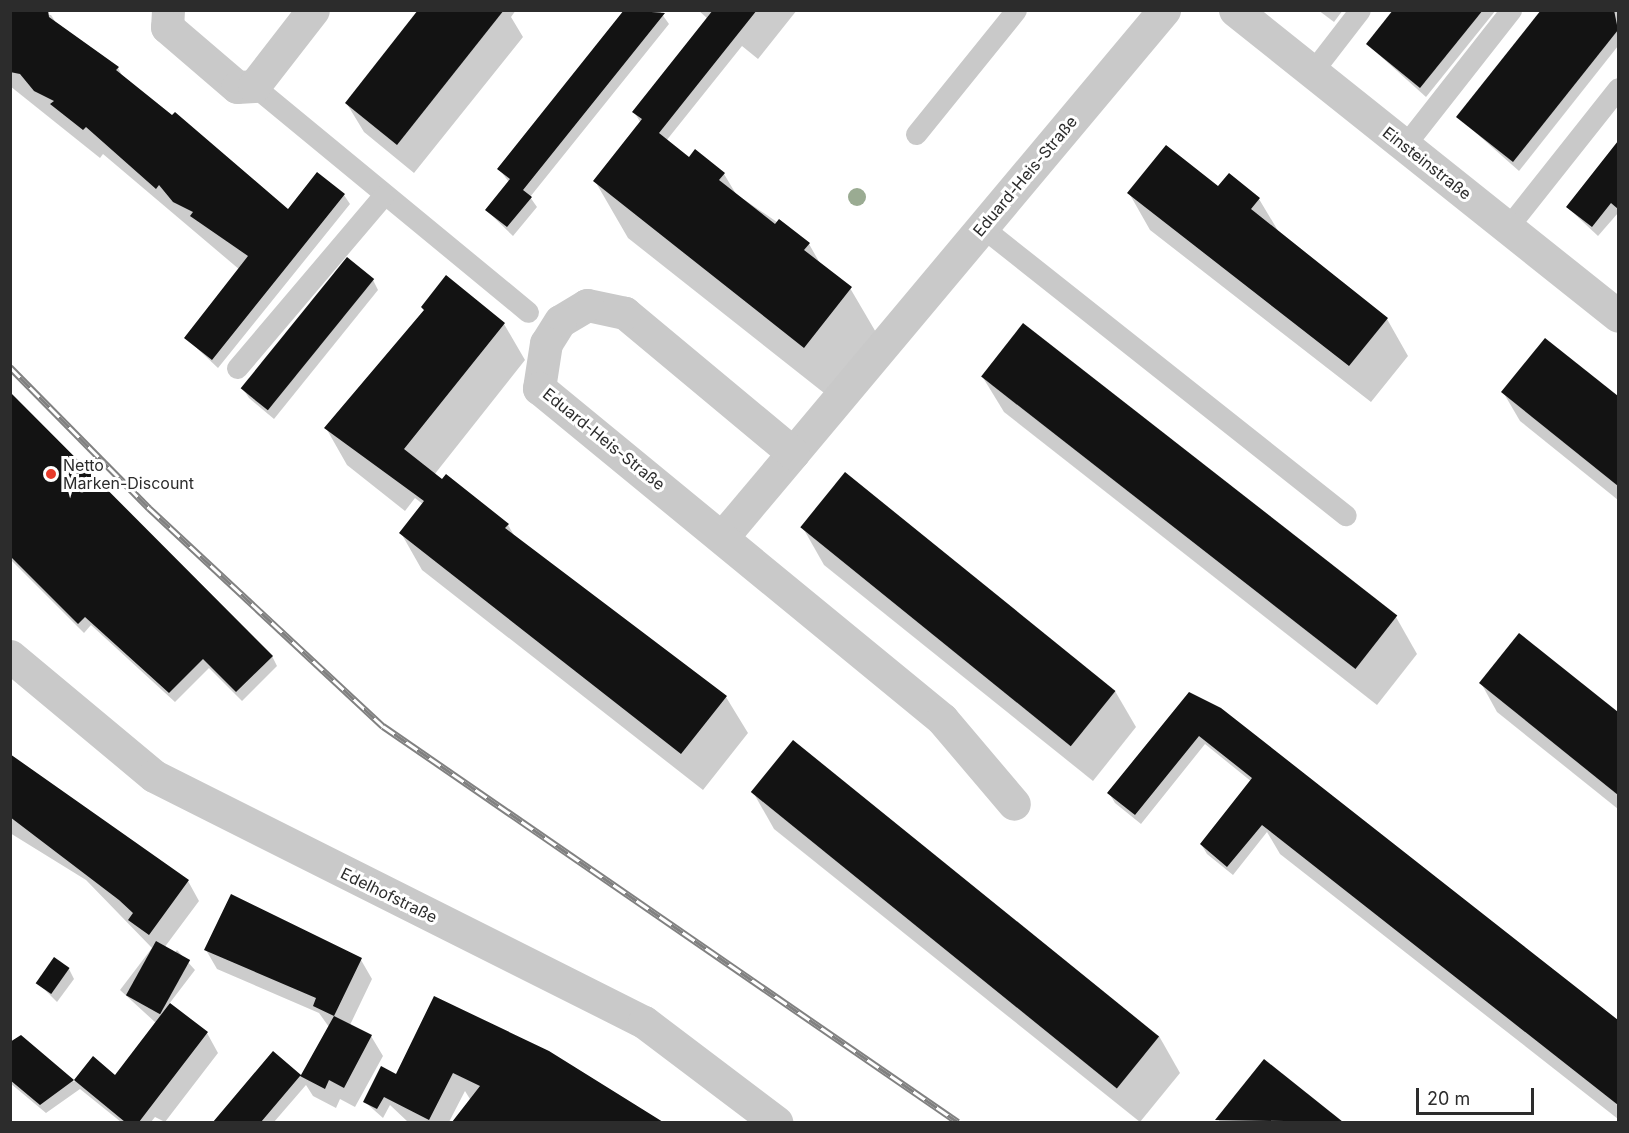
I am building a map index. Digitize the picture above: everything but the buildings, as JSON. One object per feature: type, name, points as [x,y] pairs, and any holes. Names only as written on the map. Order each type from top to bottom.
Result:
[{"type":"street","points":[[168,10],[167,27],[237,87],[254,86],[313,10]]},
{"type":"street","name":"Eduard-Heis-Straße","points":[[724,536],[1164,10]]},
{"type":"street","name":"Einsteinstraße","points":[[1235,10],[1618,316]]},
{"type":"street","name":"Eduard-Heis-Straße","points":[[793,453],[625,313],[587,305],[560,321],[546,343],[539,388],[724,536],[942,719],[1014,804]]},
{"type":"street","name":"Edelhofstraße","points":[[10,656],[154,776],[644,1022],[776,1122]]},
{"type":"lane","points":[[916,134],[1016,10]]},
{"type":"lane","points":[[1312,72],[1360,10]]},
{"type":"lane","points":[[1405,145],[1511,10]]},
{"type":"lane","points":[[254,86],[383,196],[528,312]]},
{"type":"lane","points":[[1508,227],[1618,88]]},
{"type":"lane","points":[[237,368],[383,196]]},
{"type":"lane","points":[[982,227],[1346,515]]},
{"type":"railway","points":[[10,367],[149,508],[383,726],[958,1122]]},
{"type":"place","name":"Netto Marken-Discount","points":[[51,474]]}]
